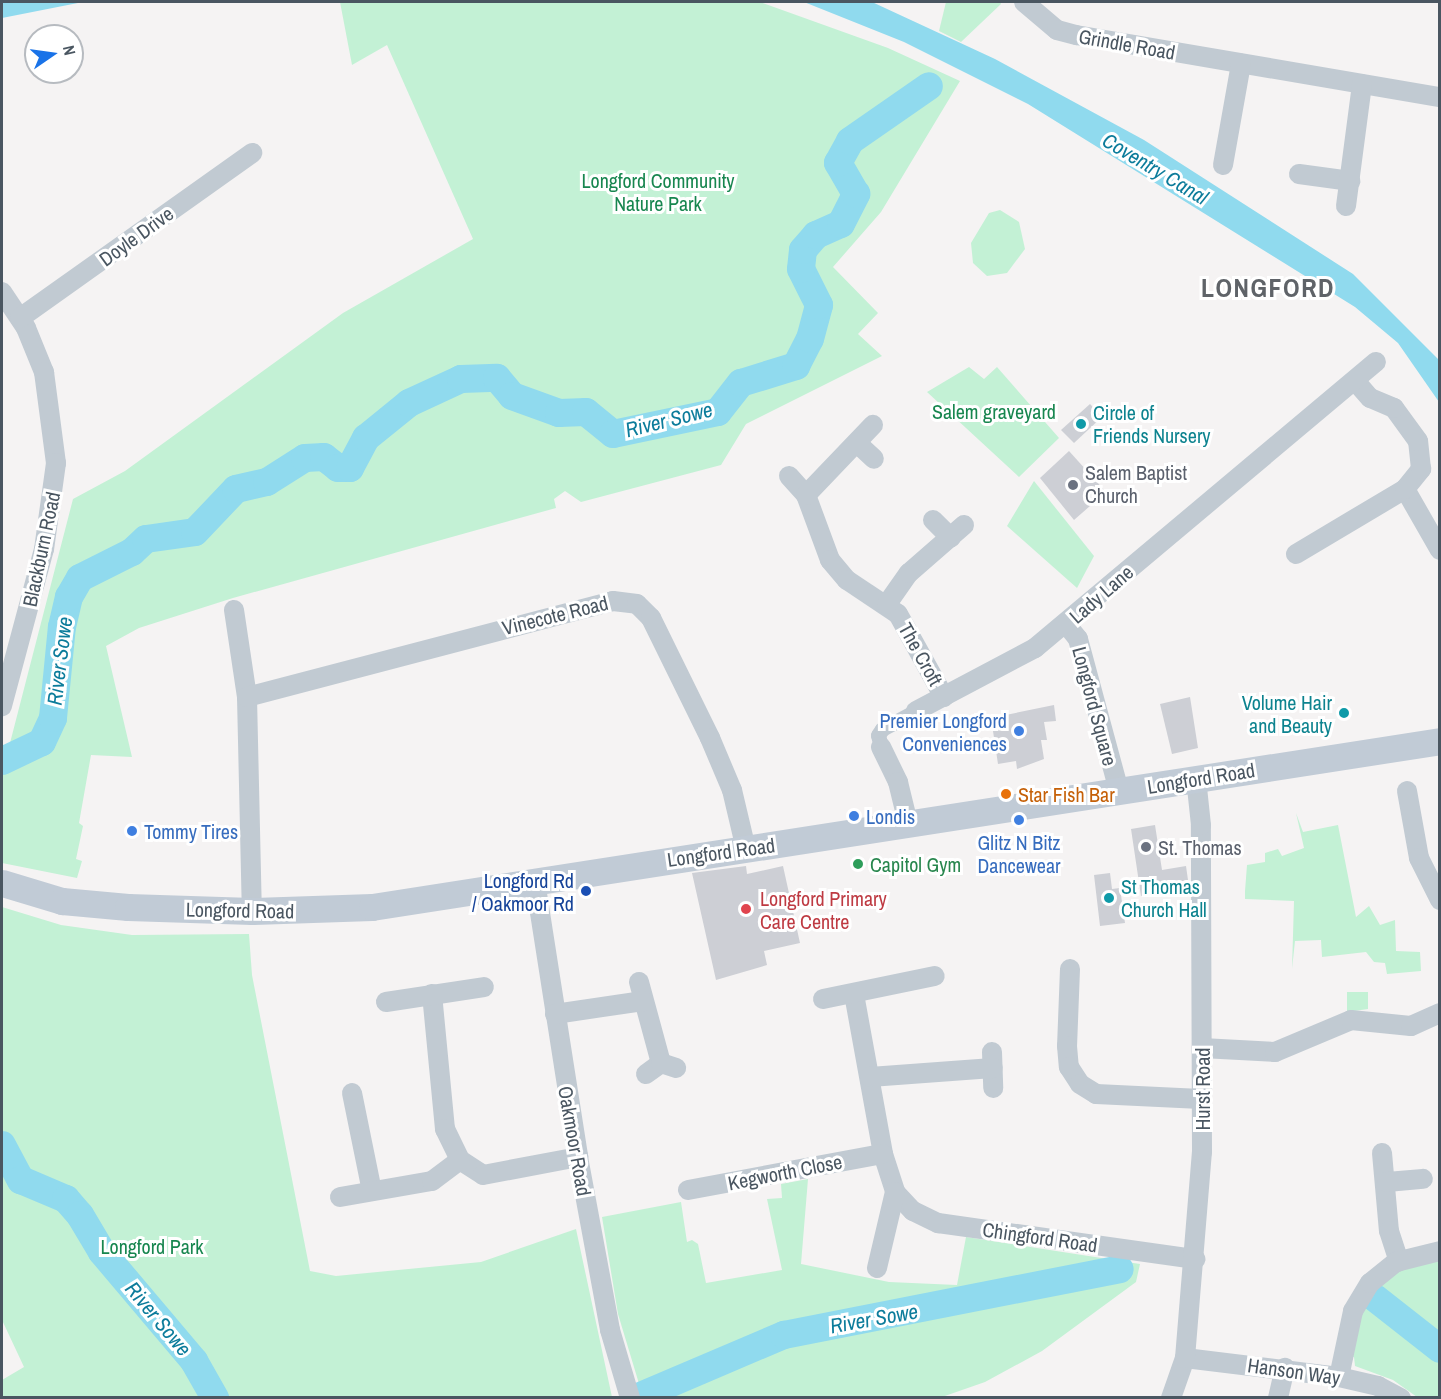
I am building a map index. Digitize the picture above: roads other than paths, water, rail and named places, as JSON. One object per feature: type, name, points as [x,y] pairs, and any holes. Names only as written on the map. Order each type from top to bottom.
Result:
[{"type":"main road","name":"Longford Road","points":[[2,883],[62,901],[252,911],[372,907],[1440,741]]},
{"type":"street","name":"Grindle Road","points":[[1024,2],[1056,30],[1440,97]]},
{"type":"street","points":[[1223,165],[1241,64]]},
{"type":"street","points":[[1346,206],[1362,84]]},
{"type":"street","name":"Doyle Drive","points":[[20,318],[252,153]]},
{"type":"street","points":[[1299,174],[1351,181]]},
{"type":"street","name":"Blackburn Road","points":[[2,292],[20,318],[47,389],[56,485],[44,549],[2,706]]},
{"type":"street","name":"Lady Lane","points":[[908,823],[898,782],[881,747],[878,735],[882,729],[1005,667],[1066,624],[1356,382],[1376,362]]},
{"type":"street","points":[[1296,555],[1406,489],[1421,469],[1418,441],[1394,408],[1370,398],[1356,382]]},
{"type":"street","points":[[806,495],[873,425]]},
{"type":"street","points":[[857,443],[874,459]]},
{"type":"street","name":"The Croft","points":[[789,476],[806,495],[830,560],[847,580],[887,604],[906,623],[944,697]]},
{"type":"street","points":[[1406,489],[1440,550]]},
{"type":"street","points":[[887,604],[909,573],[958,531],[933,520]]},
{"type":"street","name":"Vinecote Road","points":[[247,697],[618,600],[637,604],[651,618],[712,742],[732,790],[746,849]]},
{"type":"street","points":[[234,610],[247,697],[252,911]]},
{"type":"street","name":"Longford Square","points":[[1066,624],[1078,639],[1119,791]]},
{"type":"street","name":"Hurst Road","points":[[1171,1398],[1185,1358],[1195,1259],[1202,1048],[1201,825],[1196,778]]},
{"type":"street","points":[[1407,791],[1419,858],[1440,900]]},
{"type":"street","name":"Oakmoor Road","points":[[535,881],[578,1157],[628,1393]]},
{"type":"street","points":[[1070,969],[1067,1046],[1069,1067],[1080,1084],[1096,1094],[1201,1099]]},
{"type":"street","points":[[823,999],[935,976]]},
{"type":"street","points":[[386,1002],[484,987]]},
{"type":"street","points":[[555,1014],[641,991],[661,1068]]},
{"type":"street","points":[[432,994],[445,1129],[460,1160],[483,1175],[578,1157]]},
{"type":"street","name":"Chingford Road","points":[[854,994],[883,1154],[895,1192],[913,1211],[938,1223],[1195,1259]]},
{"type":"street","points":[[1202,1048],[1275,1052],[1351,1020],[1411,1026],[1440,1013]]},
{"type":"street","points":[[870,1077],[993,1069]]},
{"type":"street","points":[[352,1093],[372,1191]]},
{"type":"street","points":[[1382,1153],[1388,1182],[1389,1232],[1399,1261]]},
{"type":"street","name":"Kegworth Close","points":[[688,1190],[883,1154]]},
{"type":"street","points":[[340,1197],[432,1180],[460,1160]]},
{"type":"street","points":[[1388,1182],[1423,1179]]},
{"type":"street","points":[[877,1268],[895,1192]]},
{"type":"street","points":[[1339,1377],[1357,1302],[1381,1272],[1399,1261],[1440,1251]]},
{"type":"street","name":"Hanson Way","points":[[1185,1358],[1285,1368],[1339,1377],[1378,1386],[1401,1398]]},
{"type":"street","points":[[1278,1398],[1285,1368]]},
{"type":"water","points":[[2,2],[83,2],[2,18]]},
{"type":"water","name":"Coventry Canal","points":[[804,2],[872,2],[995,59],[1144,140],[1353,274],[1439,360],[1439,402],[1398,343],[1355,307],[1028,104],[904,42]]},
{"type":"waterway","name":"River Sowe","points":[[2,761],[42,742],[53,718],[62,627],[69,597],[80,578],[132,552],[146,539],[195,532],[236,489],[267,482],[305,458],[324,457],[338,468],[350,468],[366,438],[409,403],[461,379],[497,378],[512,396],[559,413],[586,412],[613,434],[718,412],[741,383],[796,366],[810,339],[819,305],[801,269],[803,250],[816,235],[841,224],[856,194],[838,163],[850,141],[929,86]]},
{"type":"waterway","name":"River Sowe","points":[[2,1145],[21,1180],[66,1199],[80,1215],[102,1252],[194,1361],[215,1398]]},
{"type":"waterway","name":"River Sowe","points":[[636,1398],[784,1335],[1120,1269]]},
{"type":"waterway","name":"River Sowe","points":[[1375,1298],[1440,1349]]},
{"type":"place","name":"Circle of Friends Nursery","points":[[1081,424]]},
{"type":"place","name":"Salem Baptist Church","points":[[1073,485]]},
{"type":"place","name":"Volume Hair and Beauty","points":[[1344,713]]},
{"type":"place","name":"Premier Longford Conveniences","points":[[1019,731]]},
{"type":"place","name":"Star Fish Bar","points":[[1006,794]]},
{"type":"place","name":"Londis","points":[[854,816]]},
{"type":"place","name":"Glitz N Bitz Dancewear","points":[[1019,820]]},
{"type":"place","name":"Tommy Tires","points":[[132,831]]},
{"type":"place","name":"St. Thomas","points":[[1146,847]]},
{"type":"place","name":"Capitol Gym","points":[[858,864]]},
{"type":"place","name":"Longford Rd / Oakmoor Rd","points":[[586,891]]},
{"type":"place","name":"St Thomas Church Hall","points":[[1109,898]]},
{"type":"place","name":"Longford Primary Care Centre","points":[[746,909]]},
{"type":"district","name":"LONGFORD","points":[[1268,288]]},
{"type":"park label","name":"Longford Community Nature Park","points":[[658,192]]},
{"type":"park label","name":"Salem graveyard","points":[[994,411]]},
{"type":"park label","name":"Longford Park","points":[[152,1246]]}]
